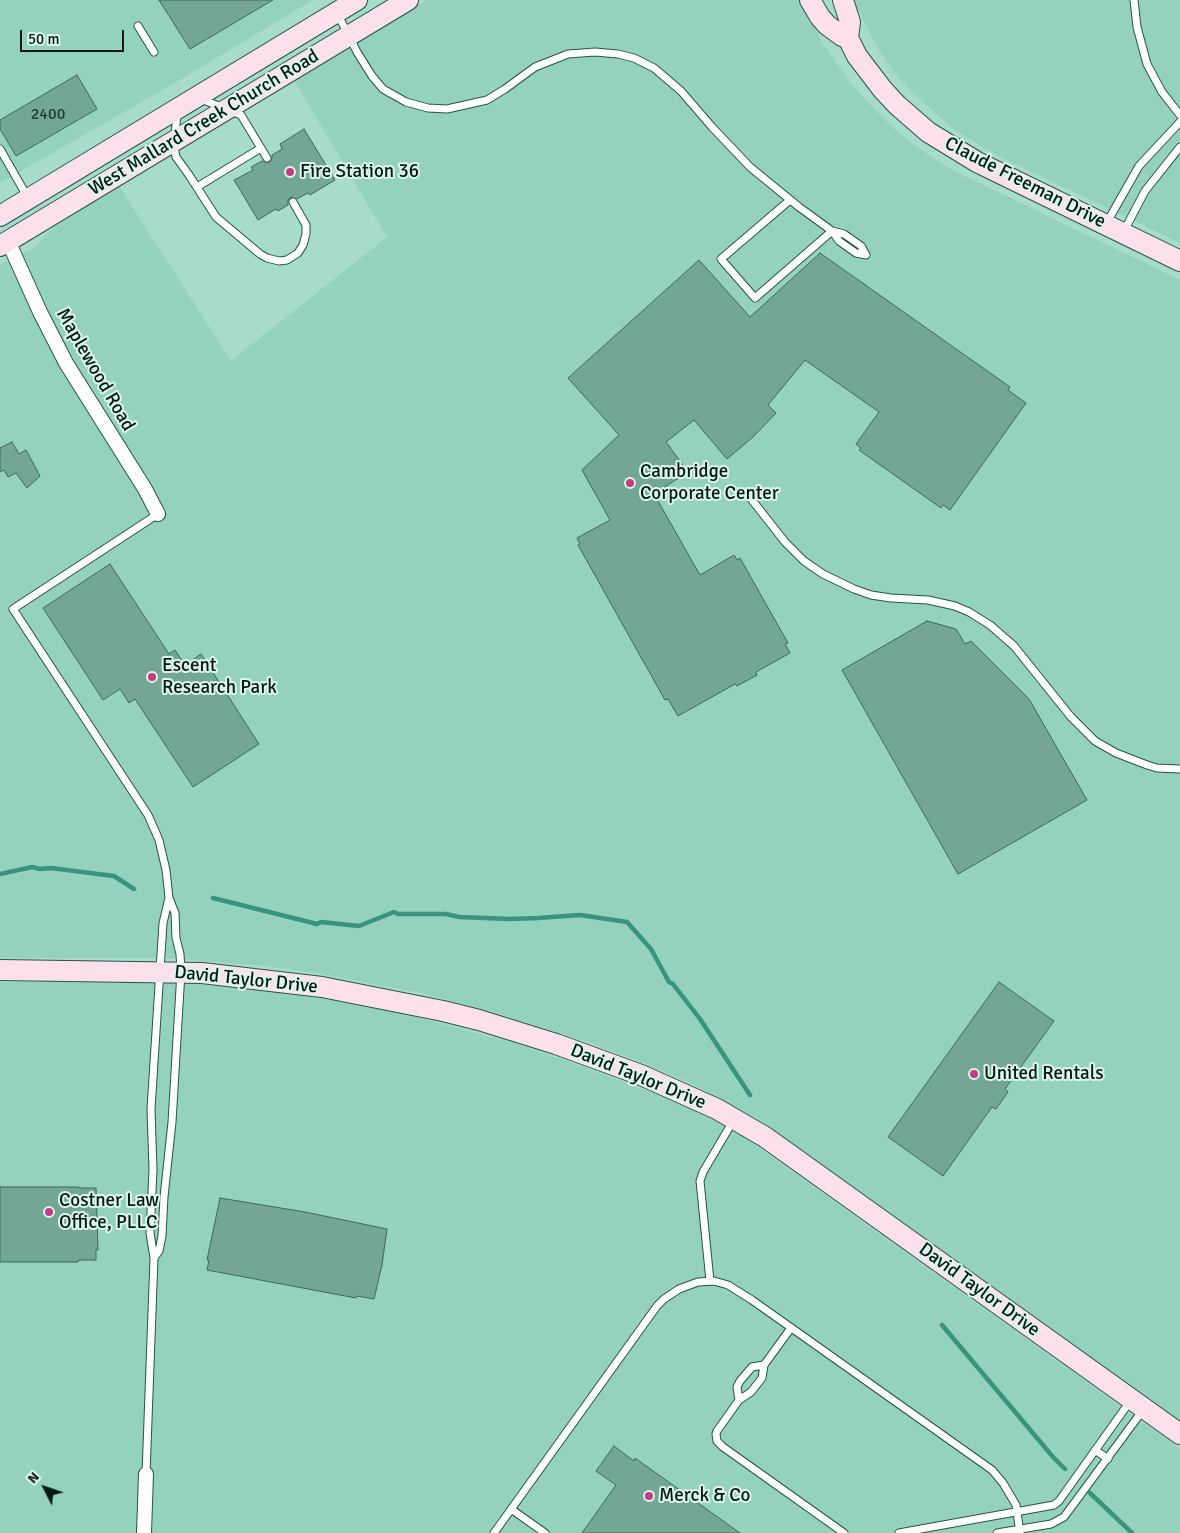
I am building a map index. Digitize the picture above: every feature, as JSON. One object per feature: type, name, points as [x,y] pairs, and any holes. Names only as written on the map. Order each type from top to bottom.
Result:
[{"type":"street","name":"West Mallard Creek Church Road","points":[[0,216],[357,0]]},
{"type":"street","name":"West Mallard Creek Church Road","points":[[4,244],[408,0]]},
{"type":"street","name":"Claude Freeman Drive","points":[[810,0],[827,25],[848,38]]},
{"type":"street","name":"Claude Freeman Drive","points":[[842,0],[850,22],[848,38],[857,56],[897,105],[928,132],[977,162],[1180,261]]},
{"type":"street","name":"Maplewood Road","points":[[4,244],[66,363],[145,489],[158,514]]},
{"type":"street","name":"David Taylor Drive","points":[[0,970],[181,972],[298,983],[400,1002],[479,1020],[556,1044],[626,1069],[694,1098],[734,1118],[765,1137],[1180,1434]]},
{"type":"street","points":[[144,1533],[146,1474]]},
{"type":"lane","points":[[1134,0],[1137,27],[1148,64],[1160,89],[1180,116]]},
{"type":"lane","points":[[336,12],[368,69],[383,89],[406,102],[438,109],[487,100],[535,67],[562,56],[595,52],[618,54],[634,58],[654,68],[672,82],[740,157],[790,200],[832,231],[839,241],[856,253],[866,255],[861,246],[844,234],[832,231]]},
{"type":"lane","points":[[138,26],[154,52]]},
{"type":"lane","points":[[196,97],[238,113],[244,118],[267,158]]},
{"type":"lane","points":[[178,108],[174,140],[176,157],[216,218],[260,254],[272,260],[292,258],[298,254],[303,245],[306,225],[293,202]]},
{"type":"lane","points":[[1114,229],[1139,166],[1180,122]]},
{"type":"lane","points":[[1114,229],[1180,147]]},
{"type":"lane","points":[[197,187],[261,148]]},
{"type":"lane","points":[[0,149],[28,199]]},
{"type":"lane","points":[[790,200],[721,259],[755,298],[832,231]]},
{"type":"lane","points":[[752,500],[785,542],[804,560],[823,574],[854,590],[871,595],[928,600],[970,612],[994,628],[1014,646],[1071,717],[1095,740],[1116,752],[1147,765],[1157,768],[1180,768]]},
{"type":"lane","points":[[154,1258],[159,1251],[162,1236],[164,1197],[173,1114],[181,972],[174,913],[169,898],[166,870],[159,840],[148,815],[13,609],[158,514]]},
{"type":"lane","points":[[146,1474],[154,1258],[150,1241],[153,1170],[151,1109],[162,924],[169,898]]},
{"type":"lane","points":[[710,1281],[700,1181],[703,1172],[734,1118]]},
{"type":"lane","points":[[494,1533],[657,1306],[679,1288],[698,1282],[710,1281],[721,1282],[735,1288],[992,1470],[998,1476],[1016,1505],[1020,1531]]},
{"type":"lane","points":[[792,1328],[764,1365],[762,1378],[751,1392],[739,1400],[717,1431],[717,1441],[844,1533]]},
{"type":"lane","points":[[739,1400],[737,1387],[740,1381],[752,1367],[764,1365]]},
{"type":"lane","points":[[899,1533],[1049,1507],[1056,1503],[1095,1450],[1137,1404]]},
{"type":"lane","points":[[997,1533],[1020,1531],[1051,1524],[1064,1517],[1108,1458],[1137,1404]]},
{"type":"lane","points":[[1095,1450],[1108,1458]]},
{"type":"lane","points":[[511,1509],[545,1533]]},
{"type":"shaded area","points":[[0,0],[313,0],[173,84],[0,183]]},
{"type":"shaded area","points":[[427,0],[801,0],[821,41],[851,84],[889,124],[914,145],[947,167],[1180,280],[1180,1420],[757,1118],[697,1086],[640,1062],[591,1043],[493,1012],[421,993],[322,974],[265,966],[163,958],[0,958],[0,265],[35,247],[50,231],[61,223],[119,186],[231,361],[387,237],[294,80]]},
{"type":"shaded area","points":[[853,0],[1180,0],[1180,243],[1000,157],[953,129],[896,75],[880,52]]},
{"type":"shaded area","points":[[0,982],[174,982],[270,991],[344,1002],[408,1015],[514,1043],[584,1067],[709,1117],[744,1137],[1180,1449],[1180,1533],[0,1533]]},
{"type":"building","points":[[159,0],[273,0],[190,49]]},
{"type":"building","points":[[77,75],[97,109],[16,156],[0,129],[0,120]]},
{"type":"building","name":"Fire Station 36","points":[[304,129],[335,180],[310,195],[308,193],[297,199],[291,197],[288,200],[288,205],[278,211],[276,209],[258,220],[234,180],[253,170],[251,167],[262,161],[270,162],[272,155],[282,149],[280,144]]},
{"type":"building","name":"Cambridge Corporate Center","points":[[820,253],[1010,387],[1008,390],[1026,403],[950,510],[943,505],[941,508],[859,450],[861,448],[856,444],[879,412],[805,360],[768,405],[776,413],[753,437],[727,459],[694,420],[666,442],[688,472],[654,494],[700,575],[734,555],[737,560],[740,558],[788,643],[785,644],[790,653],[756,672],[757,675],[737,686],[735,684],[678,716],[668,699],[665,700],[578,545],[580,544],[577,538],[610,520],[582,470],[619,435],[568,378],[699,260],[750,317]]},
{"type":"building","points":[[12,442],[19,454],[26,450],[40,476],[27,488],[16,473],[8,477],[4,470],[0,472],[0,448]]},
{"type":"building","name":"Escent Research Park","points":[[110,564],[169,654],[175,650],[185,665],[201,654],[259,744],[193,787],[135,699],[129,703],[120,689],[103,700],[43,608]]},
{"type":"building","points":[[927,621],[956,629],[965,644],[971,641],[1029,699],[1087,800],[958,874],[842,670]]},
{"type":"building","name":"United Rentals","points":[[999,982],[1054,1021],[1005,1089],[1008,1092],[996,1109],[992,1107],[943,1176],[888,1137]]},
{"type":"building","name":"Costner Law Office, PLLC","points":[[0,1187],[96,1188],[98,1250],[96,1250],[96,1260],[79,1260],[78,1262],[0,1262]]},
{"type":"building","points":[[220,1198],[305,1212],[387,1229],[382,1265],[374,1299],[357,1296],[356,1298],[207,1270],[209,1260],[207,1260]]},
{"type":"building","name":"Merck & Co","points":[[614,1446],[634,1461],[635,1458],[740,1533],[582,1533],[616,1485],[596,1471]]},
{"type":"waterway","points":[[0,874],[32,867],[40,869],[51,868],[114,876],[134,889]]},
{"type":"waterway","points":[[213,898],[317,924],[321,922],[359,926],[394,912],[398,914],[446,914],[459,917],[510,919],[580,915],[627,922],[651,949],[669,982],[673,984],[700,1019],[750,1095]]},
{"type":"waterway","points":[[942,1325],[1065,1469]]},
{"type":"waterway","points":[[1090,1493],[1132,1533]]},
{"type":"place","name":"Fire Station 36","points":[[290,172]]},
{"type":"place","name":"Cambridge Corporate Center","points":[[630,483]]},
{"type":"place","name":"Escent Research Park","points":[[152,677]]},
{"type":"place","name":"United Rentals","points":[[974,1074]]},
{"type":"place","name":"Costner Law Office, PLLC","points":[[49,1212]]},
{"type":"place","name":"Merck & Co","points":[[649,1496]]}]
